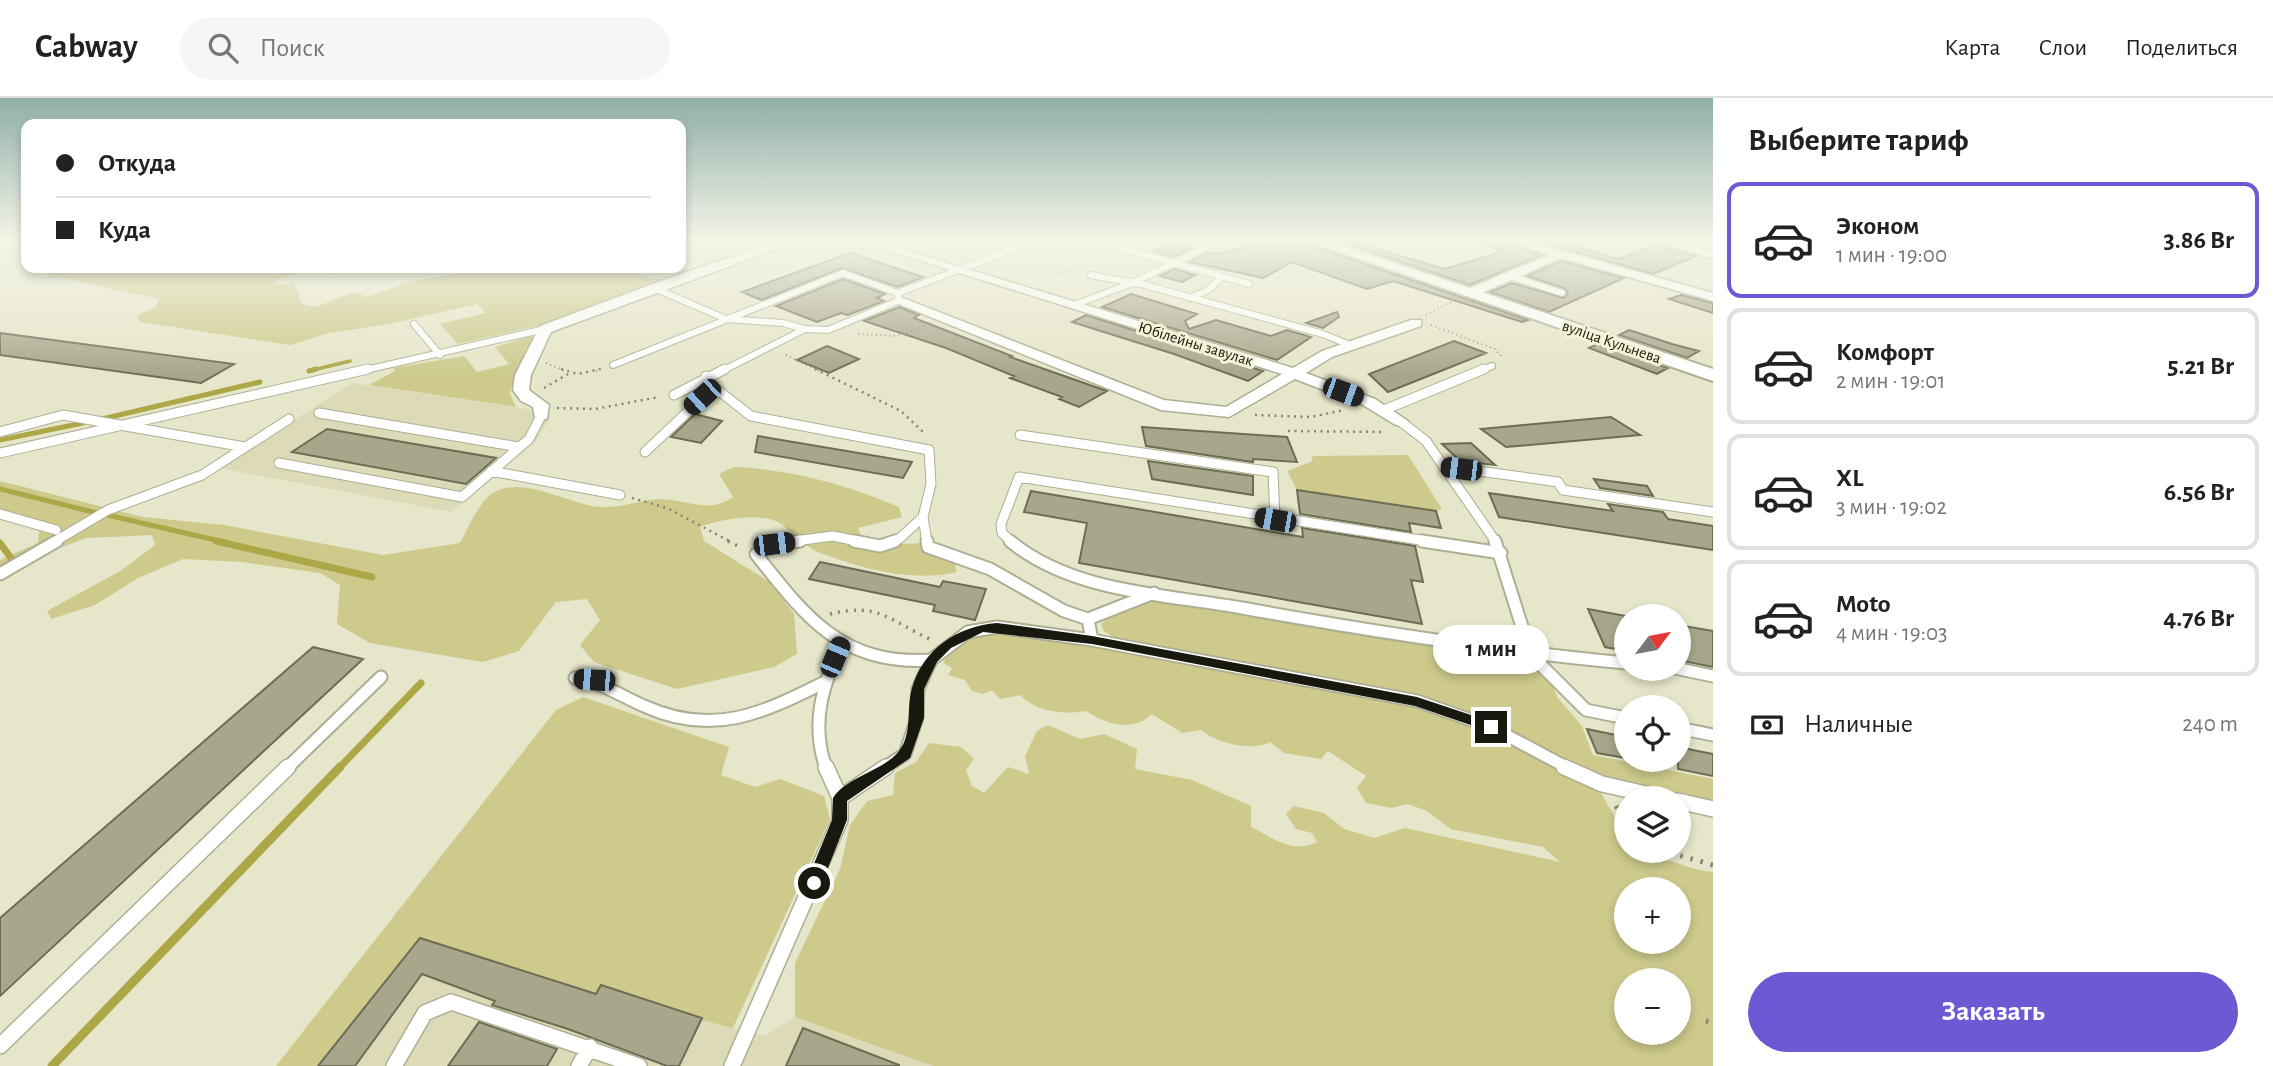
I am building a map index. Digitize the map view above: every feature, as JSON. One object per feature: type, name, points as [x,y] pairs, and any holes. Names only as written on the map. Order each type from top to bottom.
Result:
[{"type":"street","points":[[541,410],[521,390],[531,358],[545,329],[662,285]]},
{"type":"street","name":"Юбілейны завулак","points":[[1008,285],[1293,373],[1369,402],[1400,421]]},
{"type":"street","name":"вуліца Кульнева","points":[[1434,285],[1713,375]]},
{"type":"street","points":[[1463,296],[1488,285]]},
{"type":"street","points":[[1671,285],[1713,297]]},
{"type":"street","points":[[898,297],[940,320],[1161,405],[1229,412]]},
{"type":"street","name":"Юбілейны завулак","points":[[1229,412],[1250,402],[1293,373],[1350,345],[1416,321]]},
{"type":"lane","points":[[613,365],[814,285]]},
{"type":"lane","points":[[870,285],[898,297]]},
{"type":"lane","points":[[654,288],[726,319],[828,330],[924,285]]},
{"type":"lane","points":[[1074,305],[1127,285]]},
{"type":"lane","points":[[1135,285],[1190,298],[1350,345]]},
{"type":"lane","points":[[1190,298],[1213,285]]},
{"type":"lane","points":[[1538,285],[1562,293]]},
{"type":"lane","points":[[414,324],[440,355]]},
{"type":"lane","points":[[0,453],[545,329]]},
{"type":"lane","points":[[674,395],[706,376],[805,329]]},
{"type":"lane","points":[[1384,410],[1492,366]]},
{"type":"lane","points":[[706,376],[714,387],[751,416],[929,450],[931,484],[923,517],[928,547],[990,569],[1063,611],[1088,619],[1155,592]]},
{"type":"lane","points":[[645,452],[714,387]]},
{"type":"lane","points":[[279,463],[462,497],[529,439],[541,410]]},
{"type":"lane","points":[[319,413],[519,447]]},
{"type":"lane","points":[[0,432],[63,415],[245,447]]},
{"type":"lane","points":[[0,574],[108,510],[202,475],[289,419]]},
{"type":"lane","points":[[1400,421],[1426,441],[1495,539],[1531,655],[1586,710],[1614,716]]},
{"type":"lane","points":[[1020,435],[1273,472],[1275,520]]},
{"type":"lane","points":[[1443,466],[1558,482],[1563,490],[1713,512]]},
{"type":"lane","points":[[491,471],[620,495]]},
{"type":"lane","points":[[1501,553],[1275,520],[1019,477],[1001,524],[1003,533],[1015,546],[1064,572],[1155,592],[1365,630],[1531,655],[1614,662]]},
{"type":"lane","points":[[0,514],[56,530]]},
{"type":"lane","points":[[923,517],[899,539],[880,546],[834,536],[774,544],[756,554],[769,572],[841,643],[906,663],[931,660]]},
{"type":"lane","points":[[1088,619],[1092,640]]},
{"type":"lane","points":[[840,798],[905,754],[918,718],[918,689],[931,660],[947,645],[968,632],[997,627],[1092,640],[1417,701],[1491,727],[1567,768],[1614,787]]},
{"type":"lane","points":[[732,1066],[840,820],[840,798],[824,767],[816,734],[823,683],[841,643]]},
{"type":"lane","points":[[1691,671],[1713,676]]},
{"type":"lane","points":[[0,1046],[381,677]]},
{"type":"lane","points":[[575,678],[594,680],[668,716],[697,723],[719,722],[786,702],[823,683]]},
{"type":"lane","points":[[1691,731],[1713,735]]},
{"type":"lane","points":[[1691,804],[1713,809]]},
{"type":"lane","points":[[394,1066],[425,1013],[452,1002],[590,1047],[639,1066]]},
{"type":"lane","points":[[579,1066],[590,1047]]},
{"type":"path","points":[[1416,321],[1463,296]]},
{"type":"path","points":[[1184,338],[1232,310]]},
{"type":"path","points":[[828,330],[898,336],[940,320]]},
{"type":"path","points":[[1416,321],[1502,354],[1491,362],[1492,366]]},
{"type":"path","points":[[1241,349],[1281,324]]},
{"type":"path","points":[[770,346],[901,411],[929,439],[929,450]]},
{"type":"path","points":[[531,358],[568,374],[587,375],[613,365]]},
{"type":"path","points":[[521,390],[548,388],[568,374]]},
{"type":"path","points":[[541,410],[598,411],[674,395]]},
{"type":"path","points":[[1229,412],[1292,419],[1327,416],[1369,402]]},
{"type":"path","points":[[1288,431],[1415,432]]},
{"type":"path","points":[[620,495],[667,508],[716,537],[756,554]]},
{"type":"path","points":[[815,618],[849,608],[866,607],[891,614],[928,638],[947,645]]},
{"type":"path","points":[[1691,859],[1713,865]]},
{"type":"shaded area","points":[[96,285],[295,285],[302,304],[315,307],[355,292],[367,297],[400,285],[646,285],[545,324],[458,344],[440,324],[486,313],[477,304],[389,324],[329,333],[290,345],[140,322],[137,315],[156,307],[159,299]]},
{"type":"shaded area","points":[[534,335],[514,377],[510,394],[516,407],[369,385],[395,371],[393,368],[464,356],[477,372],[509,364],[495,347]]},
{"type":"shaded area","points":[[352,383],[547,412],[550,417],[537,440],[452,512],[219,468]]},
{"type":"shaded area","points":[[1408,455],[1442,509],[1436,511],[1297,490],[1287,471],[1311,462],[1313,456]]},
{"type":"shaded area","points":[[734,467],[776,471],[818,480],[899,507],[902,517],[858,528],[865,546],[922,543],[953,559],[957,572],[904,575],[849,563],[811,548],[783,525],[770,519],[739,518],[700,527],[704,541],[768,581],[794,614],[797,654],[774,667],[677,689],[594,662],[580,645],[600,620],[587,599],[556,602],[519,651],[483,662],[370,643],[337,624],[340,585],[320,573],[242,562],[183,559],[138,578],[95,605],[51,619],[47,611],[122,570],[155,545],[152,535],[87,538],[42,554],[0,580],[0,560],[38,543],[40,523],[0,511],[0,481],[143,517],[224,525],[383,555],[460,543],[480,507],[488,497],[500,490],[529,488],[602,507],[662,499],[710,505],[733,497],[719,474]]},
{"type":"shaded area","points":[[1152,597],[1523,659],[1536,667],[1553,684],[1557,697],[1582,726],[1593,755],[1614,759],[1614,772],[1678,772],[1713,779],[1713,804],[1691,799],[1691,786],[1638,786],[1597,776],[1461,709],[1417,696],[1113,637],[1104,631],[1101,624]]},
{"type":"shaded area","points":[[996,630],[1098,645],[1106,650],[1419,707],[1489,731],[1561,772],[1598,788],[1614,815],[1614,863],[1679,863],[1713,872],[1713,1066],[933,1066],[795,1017],[795,963],[840,869],[850,825],[867,801],[893,795],[895,773],[916,762],[929,743],[961,747],[974,759],[966,770],[972,786],[984,793],[1008,767],[1029,774],[1025,756],[1037,731],[1048,725],[1080,739],[1104,734],[1137,749],[1135,769],[1192,780],[1251,806],[1251,827],[1291,845],[1317,842],[1312,833],[1296,829],[1286,814],[1294,806],[1324,813],[1344,829],[1374,838],[1405,828],[1560,862],[1543,847],[1451,829],[1425,810],[1407,804],[1392,808],[1366,803],[1357,788],[1366,776],[1328,751],[1321,759],[1284,753],[1270,742],[1254,746],[1234,745],[1201,730],[1182,733],[1152,714],[1144,720],[1128,725],[1110,723],[1086,711],[1068,713],[1042,709],[1020,695],[1000,699],[992,690],[983,694],[972,691],[965,680],[948,675],[952,668],[943,663],[958,643],[971,636]]},
{"type":"shaded area","points":[[583,697],[729,747],[721,775],[755,787],[780,779],[824,796],[830,819],[733,1028],[412,948],[324,1066],[276,1066],[556,710]]},
{"type":"shaded area","points":[[412,948],[765,1036],[795,1017],[933,1066],[324,1066]]},
{"type":"building","points":[[761,285],[799,285],[761,300],[742,292]]},
{"type":"building","points":[[828,285],[860,285],[885,294],[877,298],[884,301],[848,315],[841,313],[817,322],[776,306]]},
{"type":"building","points":[[1356,285],[1379,285],[1367,289]]},
{"type":"building","points":[[1406,285],[1426,285],[1528,320],[1522,322]]},
{"type":"building","points":[[1507,285],[1520,285],[1564,298],[1568,293],[1564,288],[1555,285],[1608,285],[1549,312],[1490,292]]},
{"type":"building","points":[[1131,294],[1197,314],[1185,321],[1189,329],[1216,320],[1271,336],[1287,330],[1311,337],[1277,360],[1102,307]]},
{"type":"building","points":[[1681,295],[1713,303],[1713,313],[1669,299]]},
{"type":"building","points":[[899,307],[919,315],[914,318],[1012,356],[1010,357],[1107,391],[1079,407],[1059,399],[1062,397],[1010,378],[1014,376],[946,348],[864,321]]},
{"type":"building","points":[[1337,312],[1339,317],[1323,328],[1306,323]]},
{"type":"building","points":[[1086,315],[1263,371],[1248,381],[1072,322]]},
{"type":"building","points":[[1629,330],[1699,351],[1687,358],[1619,335]]},
{"type":"building","points":[[0,333],[234,364],[201,383],[0,355]]},
{"type":"building","points":[[1454,341],[1486,353],[1388,392],[1369,374]]},
{"type":"building","points":[[1597,344],[1668,368],[1657,374],[1589,348]]},
{"type":"building","points":[[827,346],[859,359],[829,373],[797,360]]},
{"type":"building","points":[[695,414],[722,421],[701,443],[671,437]]},
{"type":"building","points":[[1611,417],[1640,435],[1506,447],[1481,429]]},
{"type":"building","points":[[1142,427],[1287,437],[1297,462],[1253,459],[1253,462],[1146,446]]},
{"type":"building","points":[[327,429],[496,458],[466,484],[292,452]]},
{"type":"building","points":[[758,436],[912,462],[903,478],[755,452]]},
{"type":"building","points":[[1471,443],[1495,465],[1460,461],[1442,444]]},
{"type":"building","points":[[1148,461],[1253,476],[1253,495],[1152,479]]},
{"type":"building","points":[[1594,479],[1647,486],[1653,496],[1600,488]]},
{"type":"building","points":[[1297,490],[1436,511],[1441,528],[1409,523],[1411,532],[1300,514]]},
{"type":"building","points":[[1031,491],[1303,537],[1302,528],[1415,546],[1423,582],[1411,580],[1422,624],[1079,563],[1087,523],[1024,512]]},
{"type":"building","points":[[1489,493],[1613,511],[1608,504],[1663,512],[1668,519],[1713,526],[1713,550],[1499,517]]},
{"type":"building","points":[[820,562],[940,587],[943,581],[986,589],[975,620],[933,611],[935,605],[809,579]]},
{"type":"building","points":[[1588,609],[1614,614],[1614,649],[1605,647]]},
{"type":"building","points":[[1691,627],[1713,631],[1713,667],[1691,663]]},
{"type":"building","points":[[313,647],[363,659],[0,996],[0,918]]},
{"type":"building","points":[[1587,729],[1614,735],[1614,756],[1597,753]]},
{"type":"building","points":[[1691,750],[1713,754],[1713,776],[1691,772]]},
{"type":"building","points":[[420,938],[596,994],[601,985],[702,1018],[679,1066],[667,1066],[568,1029],[492,1005],[495,1001],[422,974],[355,1066],[318,1066]]},
{"type":"building","points":[[479,1022],[557,1049],[547,1066],[448,1066]]},
{"type":"building","points":[[803,1028],[899,1065],[899,1066],[786,1066]]},
{"type":"waterway","points":[[316,369],[309,371],[350,361]]},
{"type":"waterway","points":[[102,419],[260,382]]},
{"type":"waterway","points":[[0,440],[83,423]]},
{"type":"waterway","points":[[0,489],[97,513]]},
{"type":"waterway","points":[[107,515],[224,542]]},
{"type":"waterway","points":[[216,541],[372,577]]},
{"type":"waterway","points":[[0,543],[11,558]]},
{"type":"waterway","points":[[339,768],[421,683]]},
{"type":"waterway","points":[[52,1066],[340,767]]},
{"type":"route","points":[[814,883],[840,820],[840,798],[887,769],[905,754],[918,718],[918,689],[931,660],[947,645],[968,632],[981,628],[997,627],[1092,640],[1417,701],[1459,713],[1491,727]]}]
